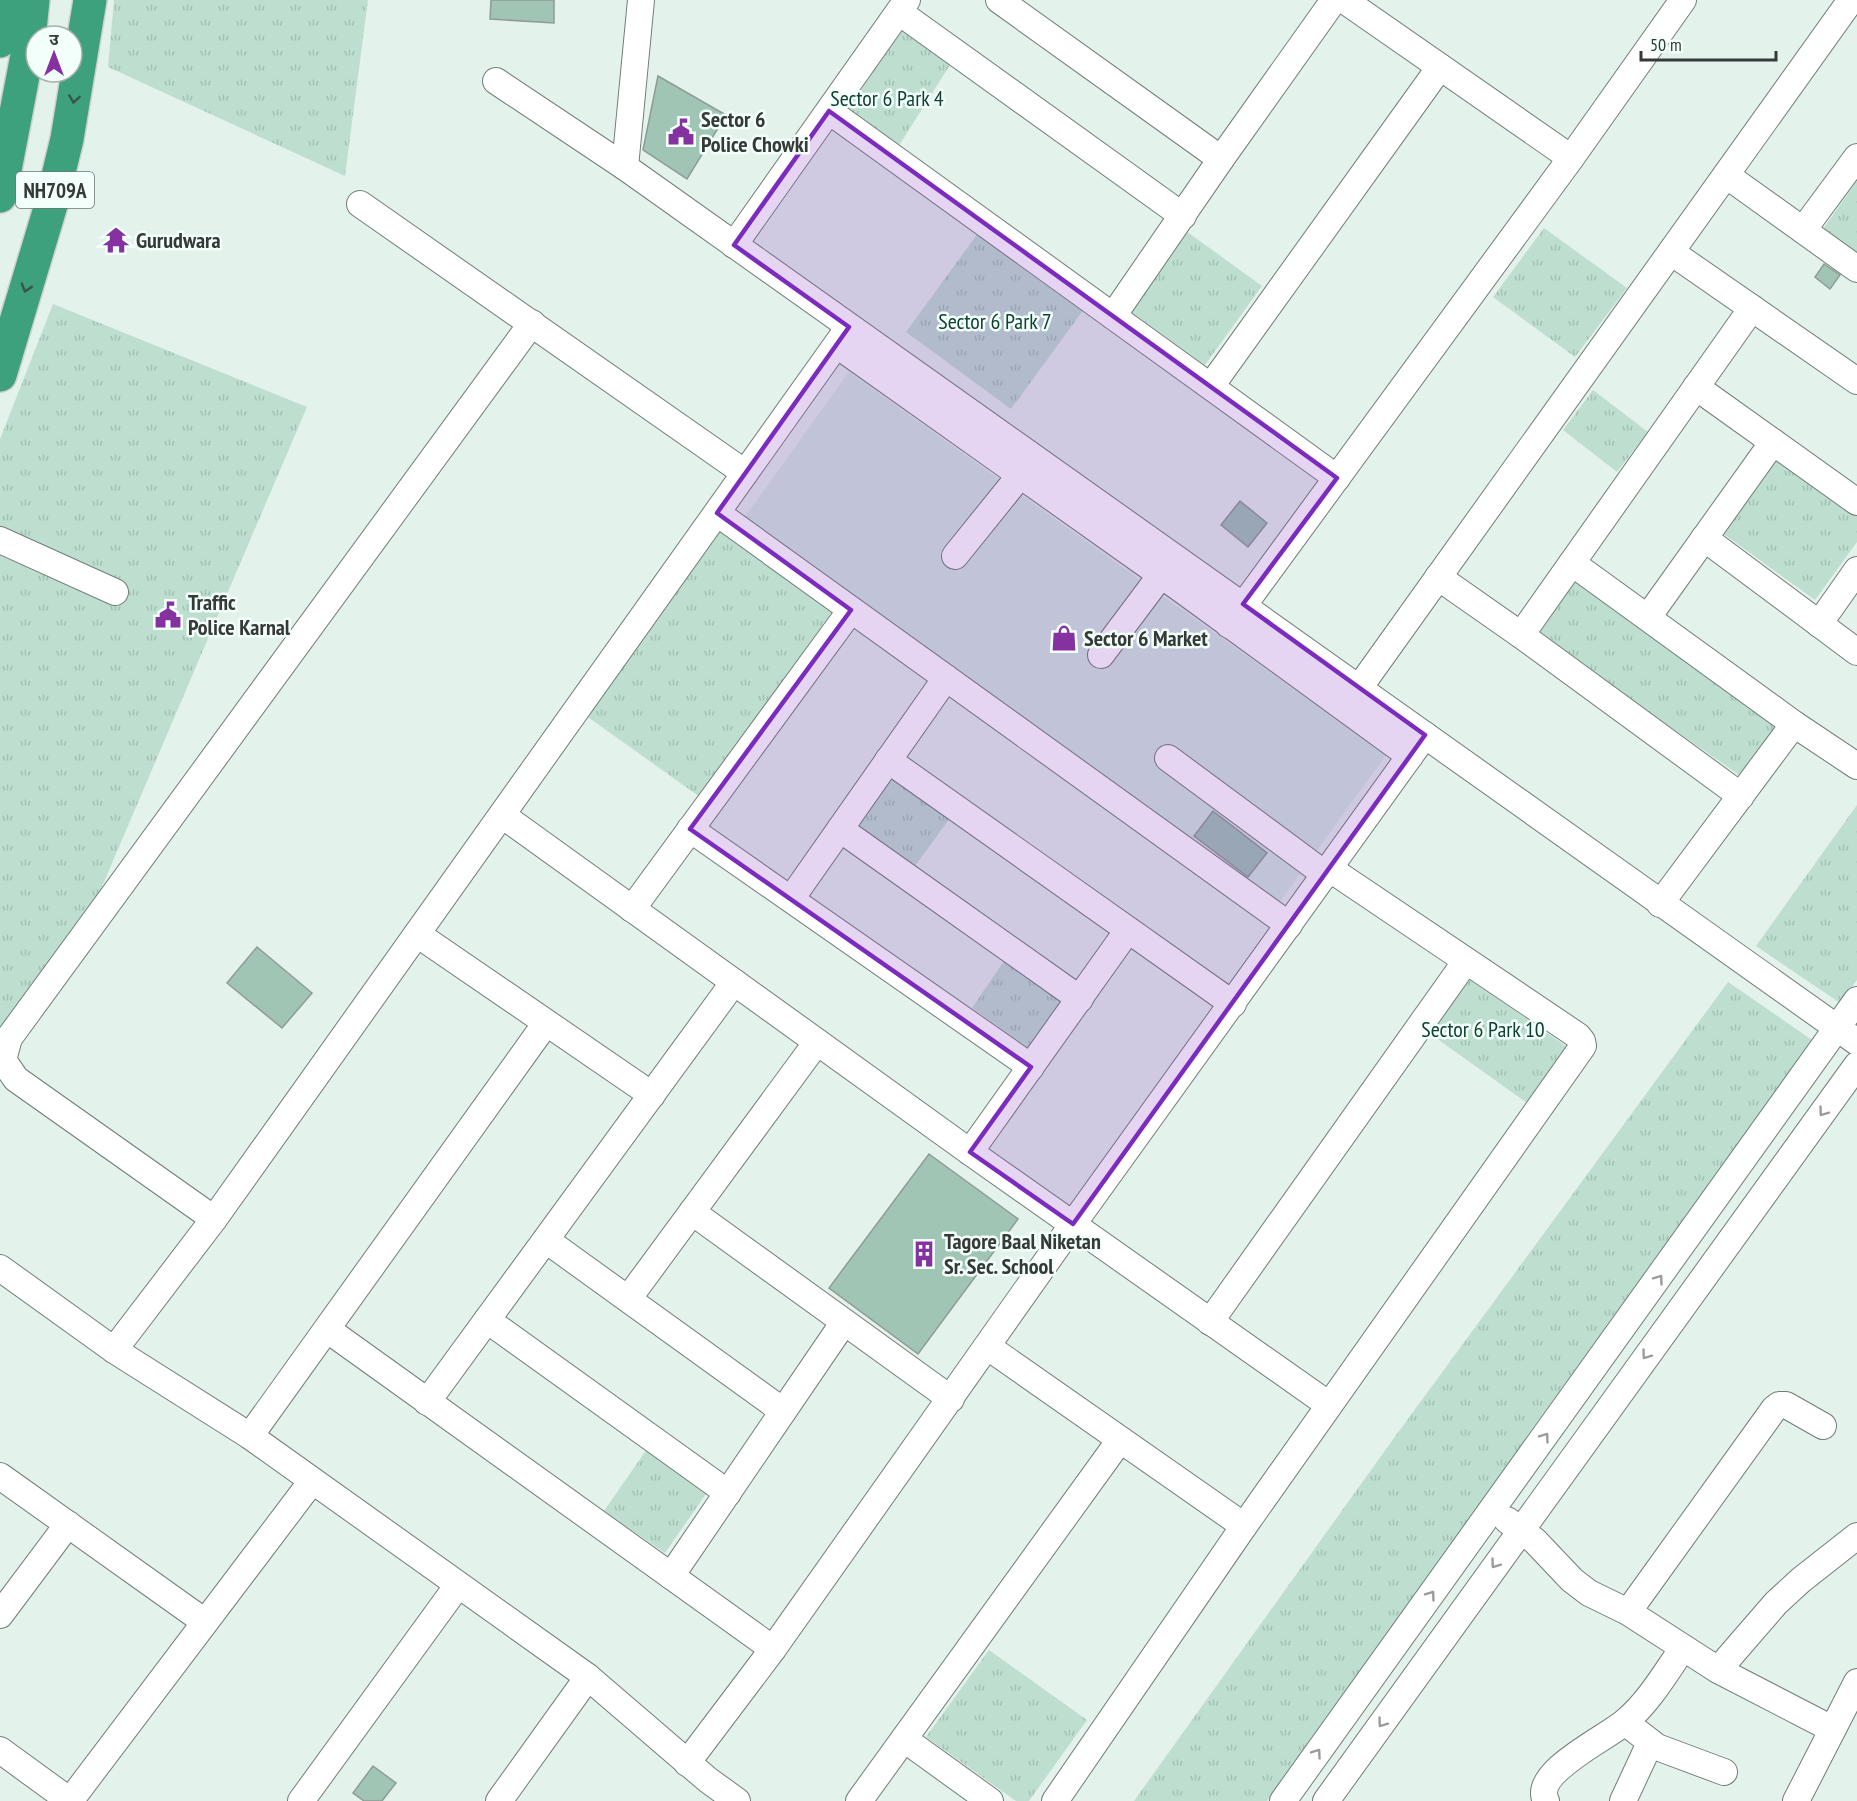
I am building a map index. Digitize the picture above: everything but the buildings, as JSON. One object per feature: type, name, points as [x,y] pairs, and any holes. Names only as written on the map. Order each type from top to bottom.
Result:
[{"type":"highway","points":[[0,41],[5,0]]},
{"type":"highway","points":[[0,196],[28,50],[33,0]]},
{"type":"highway","name":"NH709A","points":[[0,375],[51,205],[67,139],[90,0]]},
{"type":"street","points":[[625,167],[641,0]]},
{"type":"street","points":[[999,0],[1221,159]]},
{"type":"street","points":[[1113,316],[1334,0]]},
{"type":"street","points":[[1344,0],[1571,158]]},
{"type":"street","points":[[1236,615],[1571,158],[1683,0]]},
{"type":"street","points":[[1359,688],[1851,0]]},
{"type":"street","points":[[734,245],[903,6],[1183,216]]},
{"type":"street","points":[[1211,386],[1440,67]]},
{"type":"street","points":[[496,81],[625,167],[734,245],[843,336],[1236,615],[1410,756]]},
{"type":"street","points":[[829,111],[1337,478]]},
{"type":"street","points":[[1803,230],[1857,157]]},
{"type":"street","points":[[1726,175],[1857,269]]},
{"type":"street","points":[[360,204],[745,473]]},
{"type":"street","points":[[1671,252],[1857,381]]},
{"type":"street","points":[[1521,635],[1752,308]]},
{"type":"street","points":[[214,1219],[16,1079],[3,1060],[9,1038],[532,323]]},
{"type":"street","points":[[114,1350],[214,1219],[843,336]]},
{"type":"street","points":[[1696,387],[1857,502]]},
{"type":"street","points":[[1648,617],[1773,442]]},
{"type":"street","points":[[955,555],[1027,467]]},
{"type":"street","points":[[1027,467],[1161,575],[1236,615],[1359,688],[1847,1035]]},
{"type":"street","points":[[717,513],[1290,925]]},
{"type":"street","points":[[1704,538],[1857,652]]},
{"type":"street","points":[[0,540],[115,592]]},
{"type":"street","points":[[1572,563],[1794,724],[1857,766]]},
{"type":"street","points":[[1819,624],[1857,570]]},
{"type":"street","points":[[1101,655],[1161,575]]},
{"type":"street","points":[[1438,576],[1741,796]]},
{"type":"street","points":[[632,909],[851,610]]},
{"type":"street","points":[[791,900],[946,678]]},
{"type":"street","points":[[1660,904],[1794,724]]},
{"type":"street","points":[[687,1763],[773,1649],[1073,1224],[1425,735]]},
{"type":"street","points":[[1055,1801],[1244,1526],[1582,1046],[1582,1041],[1578,1036],[1328,872],[1168,758]]},
{"type":"street","points":[[888,760],[1233,1004]]},
{"type":"street","points":[[502,815],[970,1152],[1329,1405]]},
{"type":"street","points":[[690,829],[1031,1067]]},
{"type":"street","points":[[840,829],[1080,999]]},
{"type":"street","points":[[970,1152],[1128,930]]},
{"type":"street","points":[[417,934],[651,1095]]},
{"type":"street","points":[[1210,1322],[1466,961]]},
{"type":"street","points":[[427,1402],[734,982]]},
{"type":"street","points":[[1283,1801],[1493,1510],[1847,1035],[1857,1000]]},
{"type":"street","points":[[250,1436],[546,1023]]},
{"type":"street","points":[[628,1299],[817,1042]]},
{"type":"street","points":[[1326,1801],[1520,1529],[1857,1065]]},
{"type":"street","points":[[692,1212],[951,1399]]},
{"type":"street","points":[[546,1240],[783,1411]]},
{"type":"street","points":[[0,1268],[114,1350],[250,1436],[588,1677],[687,1763],[737,1801]]},
{"type":"street","points":[[487,1320],[728,1493]]},
{"type":"street","points":[[671,1576],[844,1322]]},
{"type":"street","points":[[328,1330],[773,1649]]},
{"type":"street","points":[[988,1347],[1244,1526]]},
{"type":"street","points":[[1628,1612],[1774,1409],[1779,1405],[1786,1405],[1823,1426]]},
{"type":"street","points":[[859,1801],[1120,1440]]},
{"type":"street","points":[[0,1476],[205,1622]]},
{"type":"street","points":[[0,1750],[70,1801],[312,1481]]},
{"type":"street","points":[[1493,1510],[1548,1553],[1579,1587],[1628,1612],[1718,1670],[1832,1729]]},
{"type":"street","points":[[0,1615],[68,1524]]},
{"type":"street","points":[[1718,1670],[1784,1596],[1857,1536]]},
{"type":"street","points":[[302,1801],[458,1585]]},
{"type":"street","points":[[1546,1801],[1543,1796],[1544,1789],[1555,1771],[1626,1722],[1648,1697],[1683,1648]]},
{"type":"street","points":[[499,1801],[588,1677]]},
{"type":"street","points":[[1796,1801],[1832,1729],[1854,1695]]},
{"type":"street","points":[[1626,1722],[1650,1743],[1724,1772]]},
{"type":"street","points":[[904,1739],[990,1801]]},
{"type":"street","points":[[1623,1801],[1650,1743]]},
{"type":"highlighted area","points":[[829,111],[1337,478],[1243,604],[1425,735],[1073,1224],[970,1152],[1031,1067],[690,829],[851,610],[717,513],[849,327],[734,245]]},
{"type":"shaded area","name":"Sector 6 Market","points":[[849,372],[1386,755],[1279,903],[742,521]]},
{"type":"green space","points":[[114,0],[368,0],[345,176],[108,67]]},
{"type":"green space","name":"Sector 6 Park 4","points":[[901,20],[955,57],[898,147],[838,108]]},
{"type":"green space","points":[[1857,181],[1857,253],[1823,229]]},
{"type":"green space","points":[[1544,228],[1627,288],[1575,357],[1493,297]]},
{"type":"green space","points":[[1186,231],[1262,286],[1205,365],[1129,310]]},
{"type":"green space","name":"Sector 6 Park 7","points":[[978,233],[1084,309],[1011,409],[906,332]]},
{"type":"green space","points":[[53,304],[307,407],[101,889],[0,1027],[0,439]]},
{"type":"green space","points":[[1593,390],[1648,432],[1617,472],[1563,430]]},
{"type":"green space","points":[[1776,456],[1857,515],[1857,542],[1815,600],[1721,532]]},
{"type":"green space","points":[[719,528],[834,609],[700,797],[585,715]]},
{"type":"green space","points":[[1575,578],[1781,722],[1742,777],[1536,633]]},
{"type":"green space","points":[[893,777],[950,818],[915,866],[858,825]]},
{"type":"green space","points":[[1857,805],[1857,980],[1840,1003],[1756,946]]},
{"type":"green space","points":[[1006,958],[1064,997],[1029,1048],[972,1008]]},
{"type":"green space","name":"Sector 6 Park 10","points":[[1469,978],[1567,1047],[1527,1103],[1429,1033]]},
{"type":"green space","points":[[1728,982],[1815,1042],[1267,1801],[1134,1801],[1394,1438]]},
{"type":"green space","points":[[647,1449],[708,1491],[665,1553],[604,1511]]},
{"type":"green space","points":[[989,1650],[1087,1720],[1029,1801],[1016,1801],[926,1737]]},
{"type":"place","name":"Sector 6 Police Chowki","points":[[681,132]]},
{"type":"place","name":"Gurudwara","points":[[116,240]]},
{"type":"place","name":"Traffic Police Karnal","points":[[168,615]]},
{"type":"place","name":"Sector 6 Market","points":[[1064,638]]},
{"type":"place","name":"Tagore Baal Niketan Sr. Sec. School","points":[[924,1254]]}]
